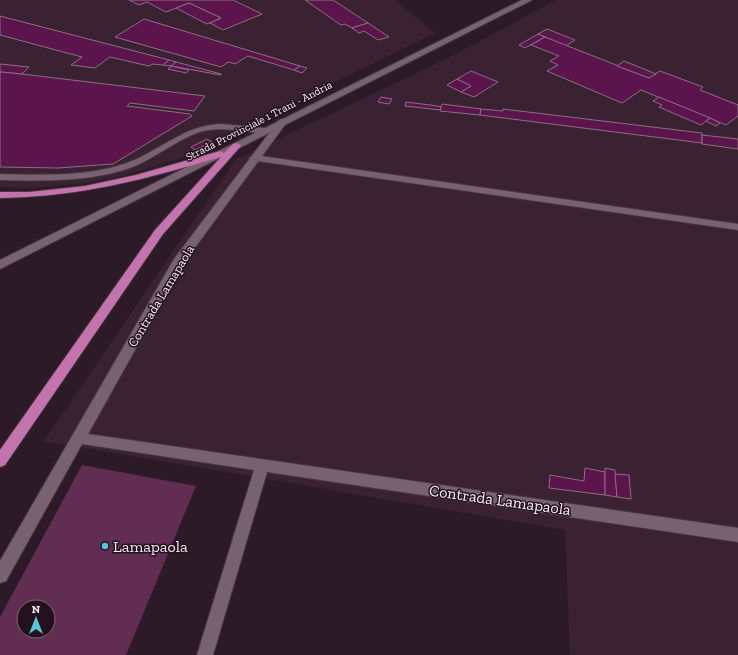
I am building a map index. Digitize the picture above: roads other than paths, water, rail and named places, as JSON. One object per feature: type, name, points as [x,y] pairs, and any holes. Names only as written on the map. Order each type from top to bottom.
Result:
[{"type":"main road","points":[[0,461],[130,271],[159,232],[236,146]]},
{"type":"main road","points":[[0,195],[60,193],[106,186],[220,154]]},
{"type":"street","name":"Strada Provinciale 1 Trani - Andria","points":[[0,264],[528,0]]},
{"type":"street","name":"Contrada Lamapaola","points":[[0,576],[178,262],[282,122]]},
{"type":"street","points":[[0,177],[39,178],[91,174],[122,168],[141,160],[199,130],[223,127],[264,131]]},
{"type":"street","points":[[254,158],[738,227]]},
{"type":"street","name":"Contrada Lamapaola","points":[[78,438],[738,535]]},
{"type":"street","points":[[205,655],[262,466]]},
{"type":"place","name":"Lamapaola","points":[[105,546]]}]
